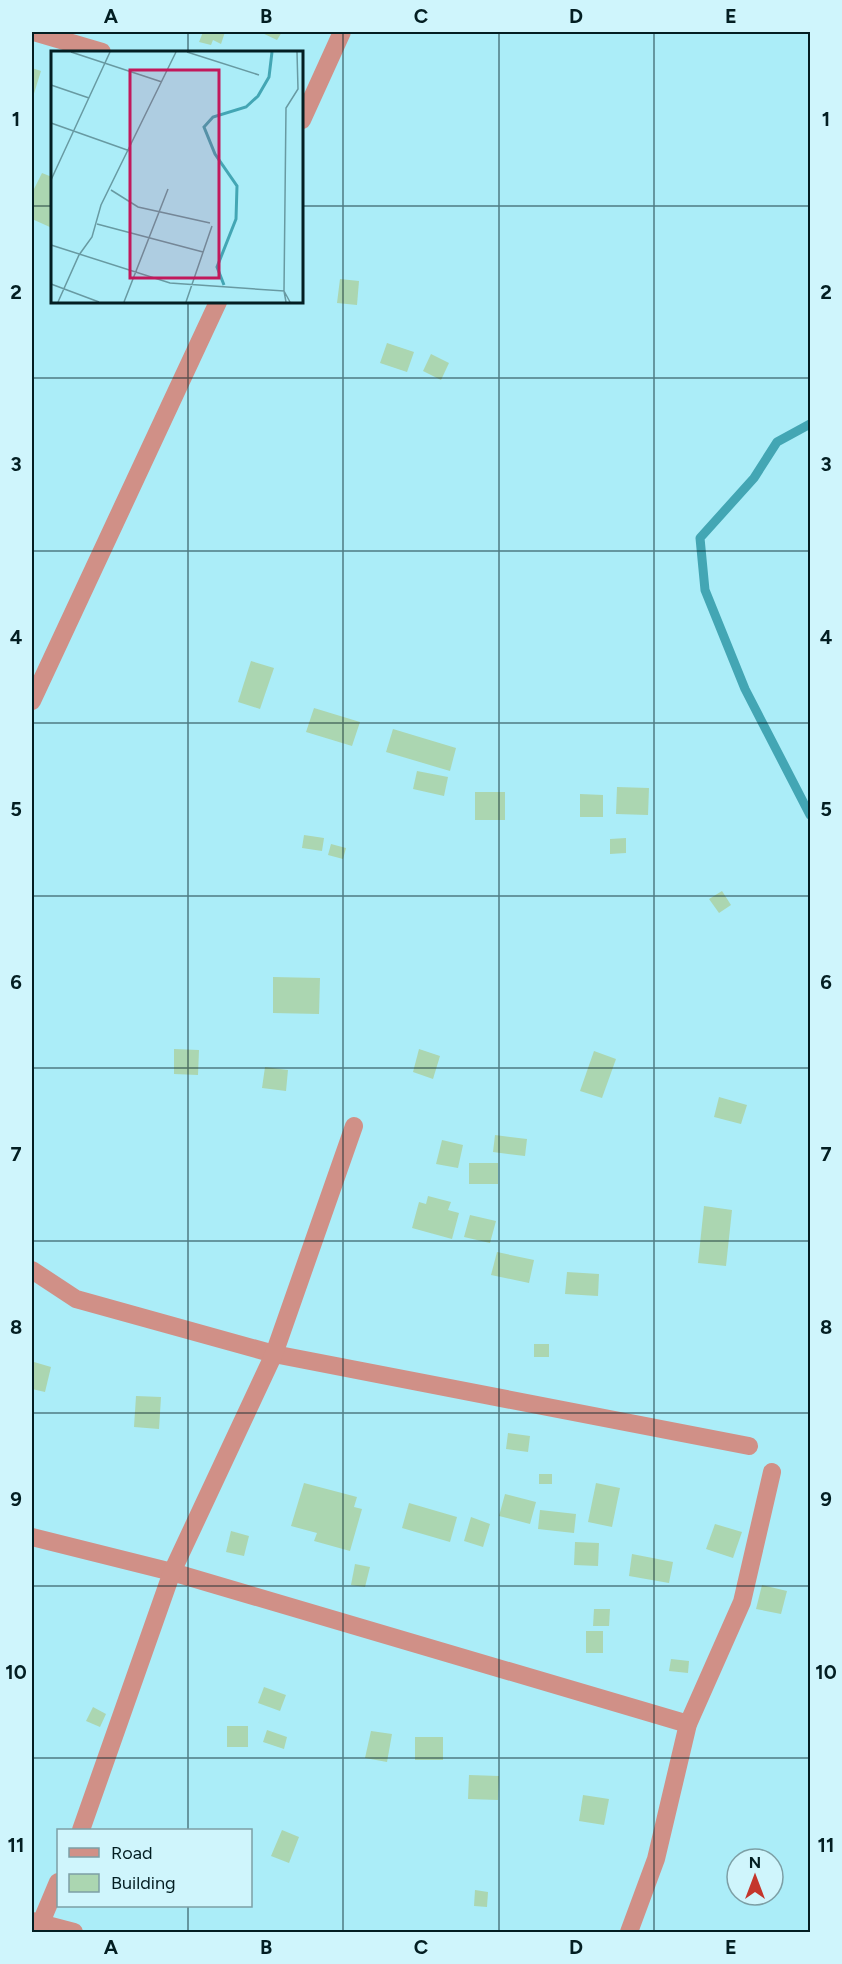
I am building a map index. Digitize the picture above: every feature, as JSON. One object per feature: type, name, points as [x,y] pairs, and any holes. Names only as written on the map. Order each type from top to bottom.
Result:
[{"type":"street","points":[[34,32],[99,51]]},
{"type":"street","points":[[303,115],[342,32]]},
{"type":"street","points":[[32,701],[218,303]]},
{"type":"street","points":[[81,1829],[172,1572],[274,1354],[354,1126]]},
{"type":"street","points":[[32,1270],[76,1299],[274,1354],[749,1446]]},
{"type":"street","points":[[629,1932],[656,1859],[688,1724],[742,1602],[772,1472]]},
{"type":"street","points":[[32,1537],[172,1572],[688,1724]]},
{"type":"street","points":[[57,1884],[36,1926],[74,1932]]},
{"type":"building","points":[[203,32],[225,32],[221,44],[213,40],[211,45],[199,42]]},
{"type":"building","points":[[260,32],[282,32],[277,40]]},
{"type":"building","points":[[32,68],[41,71],[32,100]]},
{"type":"building","points":[[42,173],[51,177],[51,228],[32,219],[32,193]]},
{"type":"building","points":[[340,279],[359,281],[357,305],[337,303]]},
{"type":"building","points":[[387,343],[414,352],[407,372],[380,363]]},
{"type":"building","points":[[431,354],[449,363],[441,380],[423,371]]},
{"type":"building","points":[[251,661],[274,668],[260,709],[238,702]]},
{"type":"building","points":[[314,708],[360,722],[352,746],[306,732]]},
{"type":"building","points":[[393,729],[456,748],[450,771],[386,752]]},
{"type":"building","points":[[417,771],[448,777],[444,796],[413,789]]},
{"type":"building","points":[[617,787],[649,788],[648,815],[616,814]]},
{"type":"building","points":[[475,792],[505,792],[505,820],[475,820]]},
{"type":"building","points":[[580,794],[603,795],[603,817],[580,817]]},
{"type":"building","points":[[304,835],[324,838],[322,851],[302,848]]},
{"type":"building","points":[[626,838],[626,853],[610,854],[610,839]]},
{"type":"building","points":[[331,844],[346,848],[343,859],[328,855]]},
{"type":"building","points":[[722,891],[731,905],[719,913],[709,899]]},
{"type":"building","points":[[273,977],[320,978],[319,1014],[273,1013]]},
{"type":"building","points":[[174,1049],[199,1050],[198,1075],[174,1074]]},
{"type":"building","points":[[419,1049],[440,1056],[433,1079],[413,1072]]},
{"type":"building","points":[[594,1051],[616,1059],[602,1098],[580,1091]]},
{"type":"building","points":[[265,1067],[288,1070],[286,1091],[262,1088]]},
{"type":"building","points":[[719,1097],[747,1105],[741,1124],[714,1117]]},
{"type":"building","points":[[495,1135],[527,1139],[525,1156],[493,1152]]},
{"type":"building","points":[[442,1140],[463,1145],[458,1168],[436,1164]]},
{"type":"building","points":[[469,1163],[498,1163],[498,1184],[469,1184]]},
{"type":"building","points":[[428,1196],[451,1202],[448,1210],[459,1213],[452,1239],[412,1228],[419,1202],[426,1204]]},
{"type":"building","points":[[704,1206],[732,1210],[726,1266],[698,1263]]},
{"type":"building","points":[[470,1215],[496,1221],[490,1243],[464,1237]]},
{"type":"building","points":[[497,1252],[534,1260],[529,1283],[491,1275]]},
{"type":"building","points":[[567,1272],[599,1274],[598,1296],[565,1294]]},
{"type":"building","points":[[534,1344],[549,1344],[549,1357],[534,1357]]},
{"type":"building","points":[[34,1362],[51,1367],[45,1392],[32,1389]]},
{"type":"building","points":[[136,1396],[161,1397],[159,1429],[134,1427]]},
{"type":"building","points":[[508,1433],[530,1436],[528,1452],[506,1449]]},
{"type":"building","points":[[539,1474],[552,1474],[552,1484],[539,1484]]},
{"type":"building","points":[[304,1483],[357,1497],[354,1507],[362,1509],[350,1551],[314,1541],[317,1533],[291,1526]]},
{"type":"building","points":[[596,1483],[620,1488],[612,1527],[588,1522]]},
{"type":"building","points":[[505,1494],[536,1502],[530,1524],[499,1516]]},
{"type":"building","points":[[409,1503],[457,1517],[450,1542],[402,1528]]},
{"type":"building","points":[[540,1510],[576,1514],[574,1533],[538,1529]]},
{"type":"building","points":[[471,1517],[490,1524],[483,1547],[464,1541]]},
{"type":"building","points":[[715,1524],[742,1532],[733,1558],[706,1549]]},
{"type":"building","points":[[231,1531],[249,1536],[244,1556],[226,1552]]},
{"type":"building","points":[[575,1542],[599,1543],[598,1566],[574,1565]]},
{"type":"building","points":[[632,1554],[673,1562],[669,1583],[629,1576]]},
{"type":"building","points":[[355,1564],[370,1567],[365,1587],[351,1585]]},
{"type":"building","points":[[762,1585],[787,1591],[781,1614],[756,1609]]},
{"type":"building","points":[[594,1609],[610,1609],[609,1626],[593,1626]]},
{"type":"building","points":[[586,1631],[603,1631],[603,1653],[586,1653]]},
{"type":"building","points":[[671,1659],[689,1661],[688,1673],[669,1671]]},
{"type":"building","points":[[264,1687],[286,1695],[280,1711],[258,1703]]},
{"type":"building","points":[[93,1707],[106,1714],[100,1727],[86,1721]]},
{"type":"building","points":[[227,1726],[248,1726],[248,1747],[227,1747]]},
{"type":"building","points":[[267,1730],[287,1737],[284,1749],[263,1742]]},
{"type":"building","points":[[371,1731],[392,1734],[387,1762],[365,1758]]},
{"type":"building","points":[[415,1737],[443,1737],[443,1760],[415,1760]]},
{"type":"building","points":[[469,1775],[499,1776],[498,1800],[468,1799]]},
{"type":"building","points":[[583,1795],[609,1799],[604,1825],[579,1821]]},
{"type":"building","points":[[282,1830],[299,1837],[289,1863],[271,1856]]},
{"type":"building","points":[[475,1890],[488,1892],[487,1907],[474,1906]]},
{"type":"waterway","points":[[810,424],[777,442],[754,478],[700,538],[705,590],[745,689],[810,815]]}]
